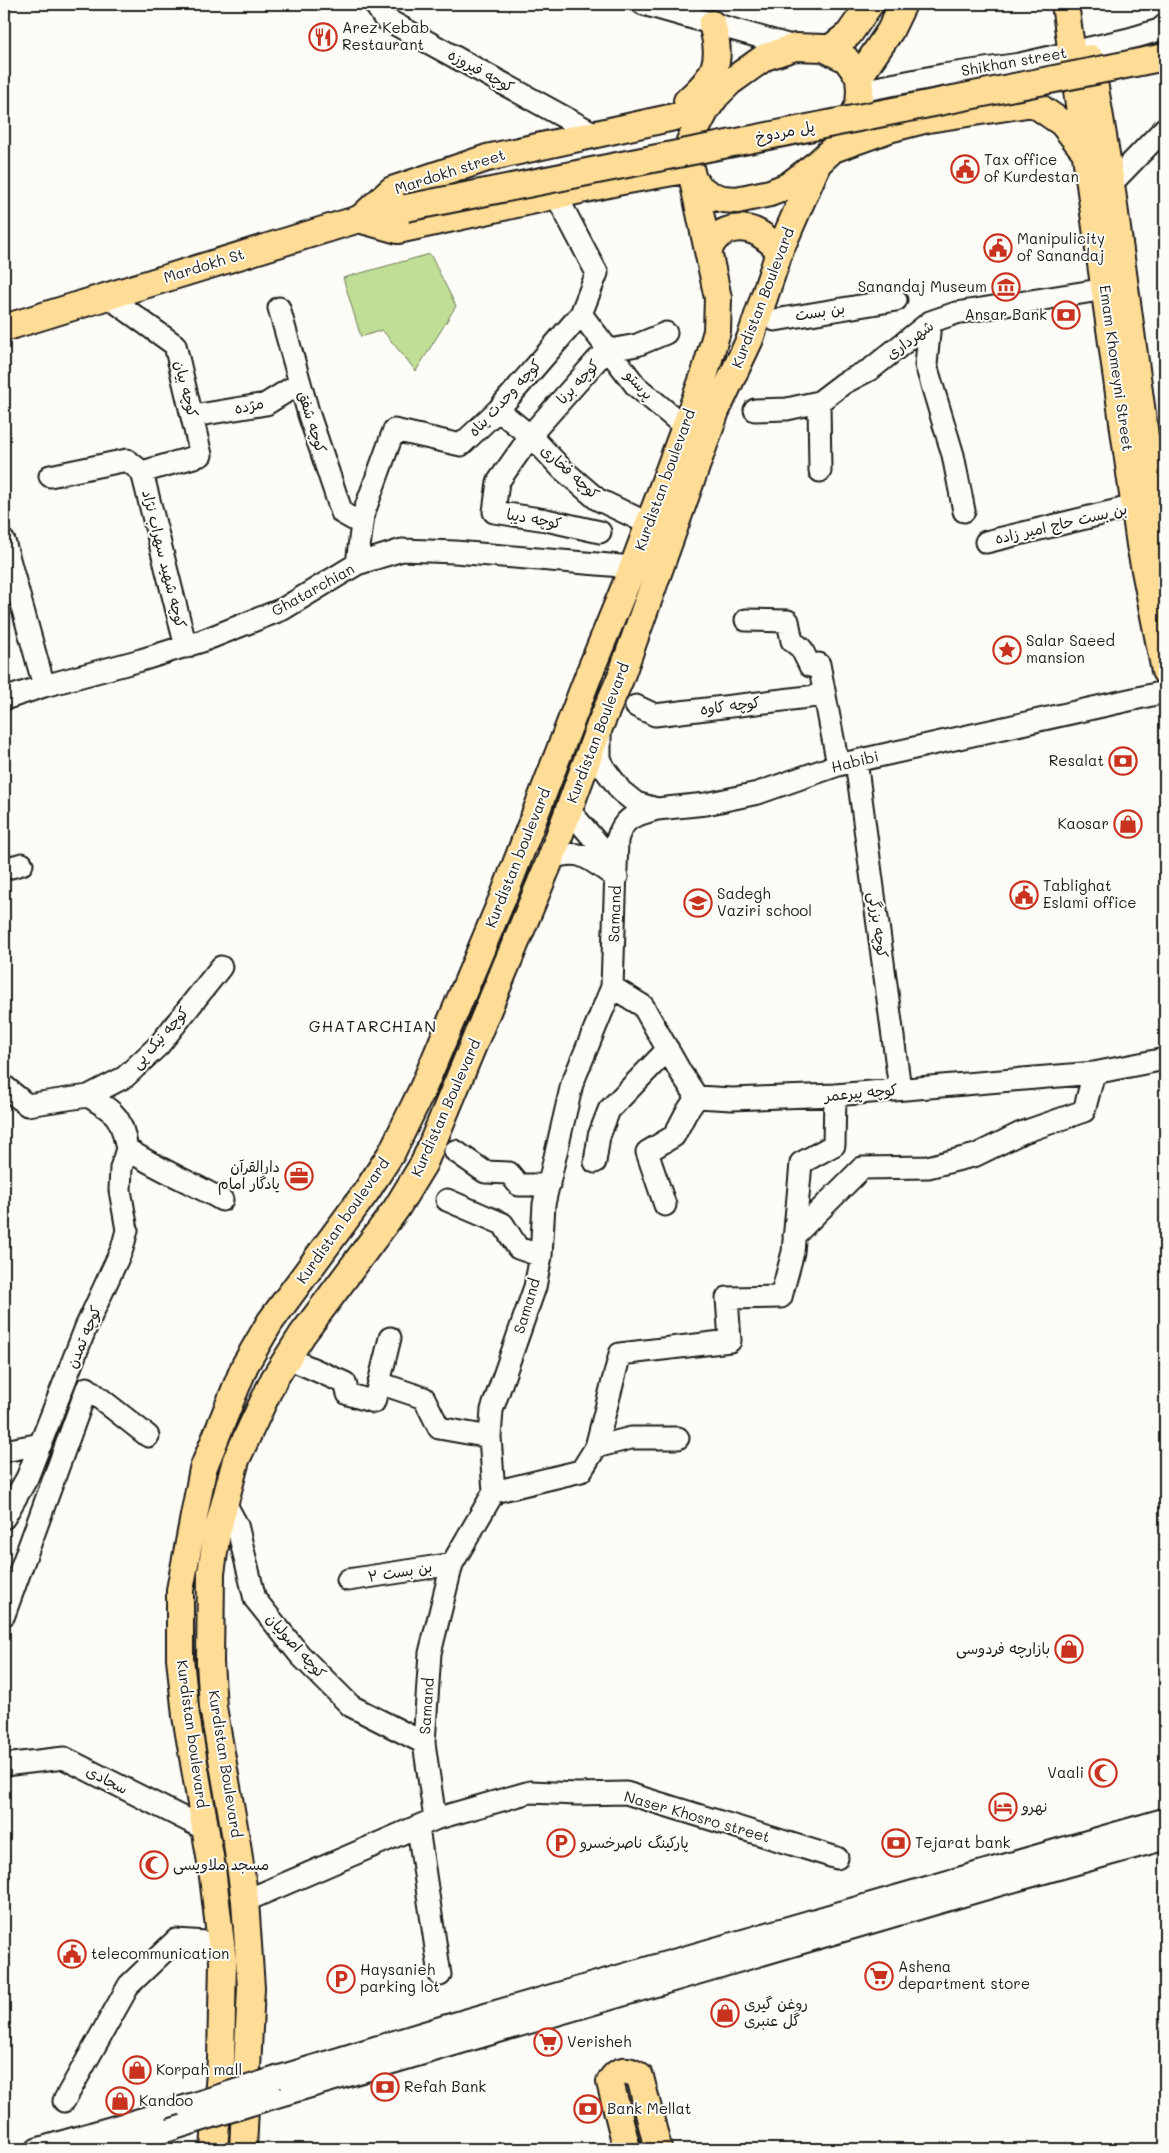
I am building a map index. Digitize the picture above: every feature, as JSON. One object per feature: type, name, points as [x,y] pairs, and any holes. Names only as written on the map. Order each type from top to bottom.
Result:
[{"type":"main road","points":[[828,50],[848,34],[870,4]]},
{"type":"main road","points":[[826,156],[852,120],[858,105],[860,84],[890,32],[903,4]]},
{"type":"main road","name":"Emam Khomeyni Street","points":[[1065,4],[1080,50],[1111,184],[1165,584]]},
{"type":"main road","name":"Emam Khomeyni Street","points":[[1082,4],[1080,50],[1086,153],[1140,545],[1165,671]]},
{"type":"main road","points":[[668,118],[709,79],[716,64],[718,44],[712,24]]},
{"type":"main road","points":[[860,84],[846,59],[818,47],[796,47],[765,58],[745,70],[716,96],[706,110],[690,141],[687,155],[691,174],[700,188],[710,195],[723,199],[737,200],[753,198],[788,186],[826,156],[889,129],[928,119],[1033,103],[1062,123],[1086,153]]},
{"type":"main road","name":"پل مردوخ","points":[[406,208],[1165,58]]},
{"type":"main road","name":"Mardokh street","points":[[359,219],[392,190],[487,158],[593,133],[706,110]]},
{"type":"main road","name":"Kurdistan Boulevard","points":[[243,2149],[251,1988],[245,1901],[238,1844],[225,1786],[213,1707],[210,1662],[211,1573],[217,1532],[236,1460],[274,1379],[302,1335],[396,1209],[424,1163],[551,858],[600,725],[620,679],[716,411],[750,339],[780,250],[826,156]]},
{"type":"main road","points":[[359,219],[398,230],[617,182],[691,174]]},
{"type":"main road","name":"Kurdistan boulevard","points":[[214,2149],[221,2059],[223,1961],[203,1806],[186,1716],[180,1658],[180,1590],[203,1469],[245,1365],[270,1322],[366,1192],[392,1152],[423,1088],[506,890],[591,669],[634,567],[705,373],[717,331],[718,298],[691,174]]},
{"type":"main road","name":"Mardokh St","points":[[4,328],[359,219],[406,208]]},
{"type":"main road","points":[[709,250],[712,241],[721,233],[732,229],[744,228],[756,231],[780,250]]},
{"type":"main road","points":[[627,2149],[610,2082],[615,2073],[620,2070],[634,2072],[640,2078],[658,2149]]},
{"type":"street","name":"کوچه فیروزه","points":[[375,4],[384,18],[593,133]]},
{"type":"street","points":[[643,4],[796,47]]},
{"type":"street","name":"Shikhan street","points":[[860,84],[1020,64],[1136,37],[1159,30],[1165,26]]},
{"type":"street","points":[[1111,184],[1165,128]]},
{"type":"street","name":"کوچه وحدت پناه","points":[[357,564],[363,515],[394,430],[460,445],[498,410],[581,314],[597,273],[557,196]]},
{"type":"street","name":"شهرداری","points":[[755,410],[787,410],[819,402],[844,383],[871,369],[930,322],[956,312],[1106,289]]},
{"type":"street","name":"کوچه بیان","points":[[107,296],[175,345],[201,455],[142,472]]},
{"type":"street","name":"بن بست","points":[[775,320],[896,300]]},
{"type":"street","name":"کوچه شفق","points":[[279,308],[309,415],[342,513],[362,524]]},
{"type":"street","name":"پرستو","points":[[581,314],[636,386],[685,427]]},
{"type":"street","points":[[930,322],[926,365],[953,455],[964,511]]},
{"type":"street","name":"کوچه برنا","points":[[530,436],[597,360],[610,350],[637,345],[666,333]]},
{"type":"street","name":"مژده","points":[[193,416],[266,404],[300,383]]},
{"type":"street","points":[[819,402],[820,471]]},
{"type":"street","name":"کوچه فخاری","points":[[498,410],[530,436],[562,469],[597,499],[649,524]]},
{"type":"street","name":"کوچه دیبا","points":[[530,436],[498,482],[494,512],[546,520],[600,532]]},
{"type":"street","points":[[50,476],[126,460],[142,472]]},
{"type":"street","name":"کوچه شهید سهراب نژاد","points":[[142,472],[186,647]]},
{"type":"street","name":"بن بست حاج امیر زاده","points":[[986,542],[1135,506]]},
{"type":"street","points":[[590,562],[600,532],[613,507]]},
{"type":"street","points":[[4,541],[44,686]]},
{"type":"street","name":"Ghatarchian","points":[[4,699],[44,686],[186,647],[283,609],[357,564],[402,550],[590,562],[634,567]]},
{"type":"street","name":"کوچه بزرگی","points":[[746,620],[788,621],[792,641],[801,648],[810,666],[819,664],[825,694],[847,763],[900,1089]]},
{"type":"street","name":"Habibi","points":[[600,725],[600,758],[604,768],[621,792],[636,803],[657,809],[706,804],[758,793],[847,763],[1165,692]]},
{"type":"street","name":"کوچه کاوه","points":[[636,706],[655,716],[825,694]]},
{"type":"street","points":[[568,809],[600,846],[605,860],[617,878]]},
{"type":"street","name":"Samand","points":[[440,1975],[427,1823],[424,1743],[430,1653],[452,1564],[494,1492],[490,1437],[492,1410],[535,1287],[541,1256],[544,1204],[572,1084],[612,987],[617,840],[622,825],[634,816],[657,809]]},
{"type":"street","points":[[551,858],[568,853],[584,855],[617,878]]},
{"type":"street","name":"کوچه نیک پی","points":[[4,1086],[27,1105],[88,1096],[125,1077],[159,1045],[221,966]]},
{"type":"street","points":[[612,987],[643,1006],[681,1073],[697,1097],[674,1136],[647,1152],[665,1205]]},
{"type":"street","points":[[596,1162],[599,1136],[609,1110],[668,1049]]},
{"type":"street","name":"کوچه پیرعمر","points":[[697,1097],[732,1099],[835,1095],[1094,1073],[1165,1059]]},
{"type":"street","points":[[794,1236],[862,1168],[928,1167],[976,1155],[1022,1133],[1084,1111],[1094,1073]]},
{"type":"street","points":[[494,1492],[582,1471],[596,1447],[620,1354],[730,1340],[727,1298],[781,1297],[793,1252],[801,1163],[834,1145],[835,1095]]},
{"type":"street","points":[[88,1096],[115,1113],[122,1125],[127,1149],[151,1165],[194,1184],[222,1200]]},
{"type":"street","name":"کوچه تمدن","points":[[4,1518],[28,1478],[86,1327],[122,1249],[127,1230],[120,1190],[121,1168],[127,1149]]},
{"type":"street","points":[[455,1151],[486,1172],[509,1173],[519,1185],[548,1184]]},
{"type":"street","points":[[447,1200],[503,1224],[518,1248],[541,1256]]},
{"type":"street","points":[[376,1392],[390,1338]]},
{"type":"street","points":[[288,1358],[344,1383],[348,1394],[376,1392],[424,1398],[439,1428],[490,1437]]},
{"type":"street","name":"کوچه تمدن","points":[[4,1615],[87,1388],[148,1436]]},
{"type":"street","points":[[596,1447],[632,1438],[678,1438]]},
{"type":"street","points":[[4,1451],[41,1444]]},
{"type":"street","name":"کوچه اصولیان","points":[[225,1503],[237,1525],[254,1599],[300,1655],[351,1706],[424,1743]]},
{"type":"street","name":"بن بست ۲","points":[[348,1580],[452,1564]]},
{"type":"street","name":"سجادی","points":[[4,1765],[64,1758],[205,1830]]},
{"type":"street","name":"Naser Khosro street","points":[[245,1901],[427,1823],[530,1792],[626,1794],[837,1858]]},
{"type":"street","points":[[104,2149],[170,2130],[277,2087],[449,2025],[1165,1819]]},
{"type":"street","points":[[37,2149],[186,2106],[277,2087],[1165,1839]]},
{"type":"street","points":[[64,2101],[129,1985],[176,1940],[221,1943]]},
{"type":"green space","points":[[430,254],[456,306],[416,371],[382,330],[361,337],[343,278]]},
{"type":"place","name":"Arez Kebab Restaurant","points":[[323,37]]},
{"type":"place","name":"Tax office of Kurdestan","points":[[965,169]]},
{"type":"place","name":"Manipulicity of Sanandaj","points":[[998,248]]},
{"type":"place","name":"Sanandaj Museum","points":[[1006,287]]},
{"type":"place","name":"Ansar Bank","points":[[1066,315]]},
{"type":"place","name":"Salar Saeed mansion","points":[[1007,650]]},
{"type":"place","name":"Resalat","points":[[1123,761]]},
{"type":"place","name":"Kaosar","points":[[1128,824]]},
{"type":"place","name":"Tablighat Eslami office","points":[[1024,895]]},
{"type":"place","name":"Sadegh Vaziri school","points":[[698,903]]},
{"type":"place","name":"دارالقرآن یادگار امام","points":[[299,1176]]},
{"type":"place","name":"بازارچه فردوسی","points":[[1069,1649]]},
{"type":"place","name":"Vaali","points":[[1103,1773]]},
{"type":"place","name":"نهرو","points":[[1003,1807]]},
{"type":"place","name":"پارکینگ ناصرخسرو","points":[[561,1843]]},
{"type":"place","name":"Tejarat bank","points":[[896,1843]]},
{"type":"place","name":"مسجد ملاویسی","points":[[154,1865]]},
{"type":"place","name":"telecommunication","points":[[72,1954]]},
{"type":"place","name":"Ashena department store","points":[[879,1976]]},
{"type":"place","name":"Haysanieh parking lot","points":[[341,1979]]},
{"type":"place","name":"روغن گیری گل عنبری","points":[[725,2013]]},
{"type":"place","name":"Verisheh","points":[[548,2042]]},
{"type":"place","name":"Korpah mall","points":[[137,2070]]},
{"type":"place","name":"Refah Bank","points":[[385,2087]]},
{"type":"place","name":"Kandoo","points":[[120,2101]]},
{"type":"place","name":"Bank Mellat","points":[[588,2109]]},
{"type":"district","name":"GHATARCHIAN","points":[[373,1026]]}]
